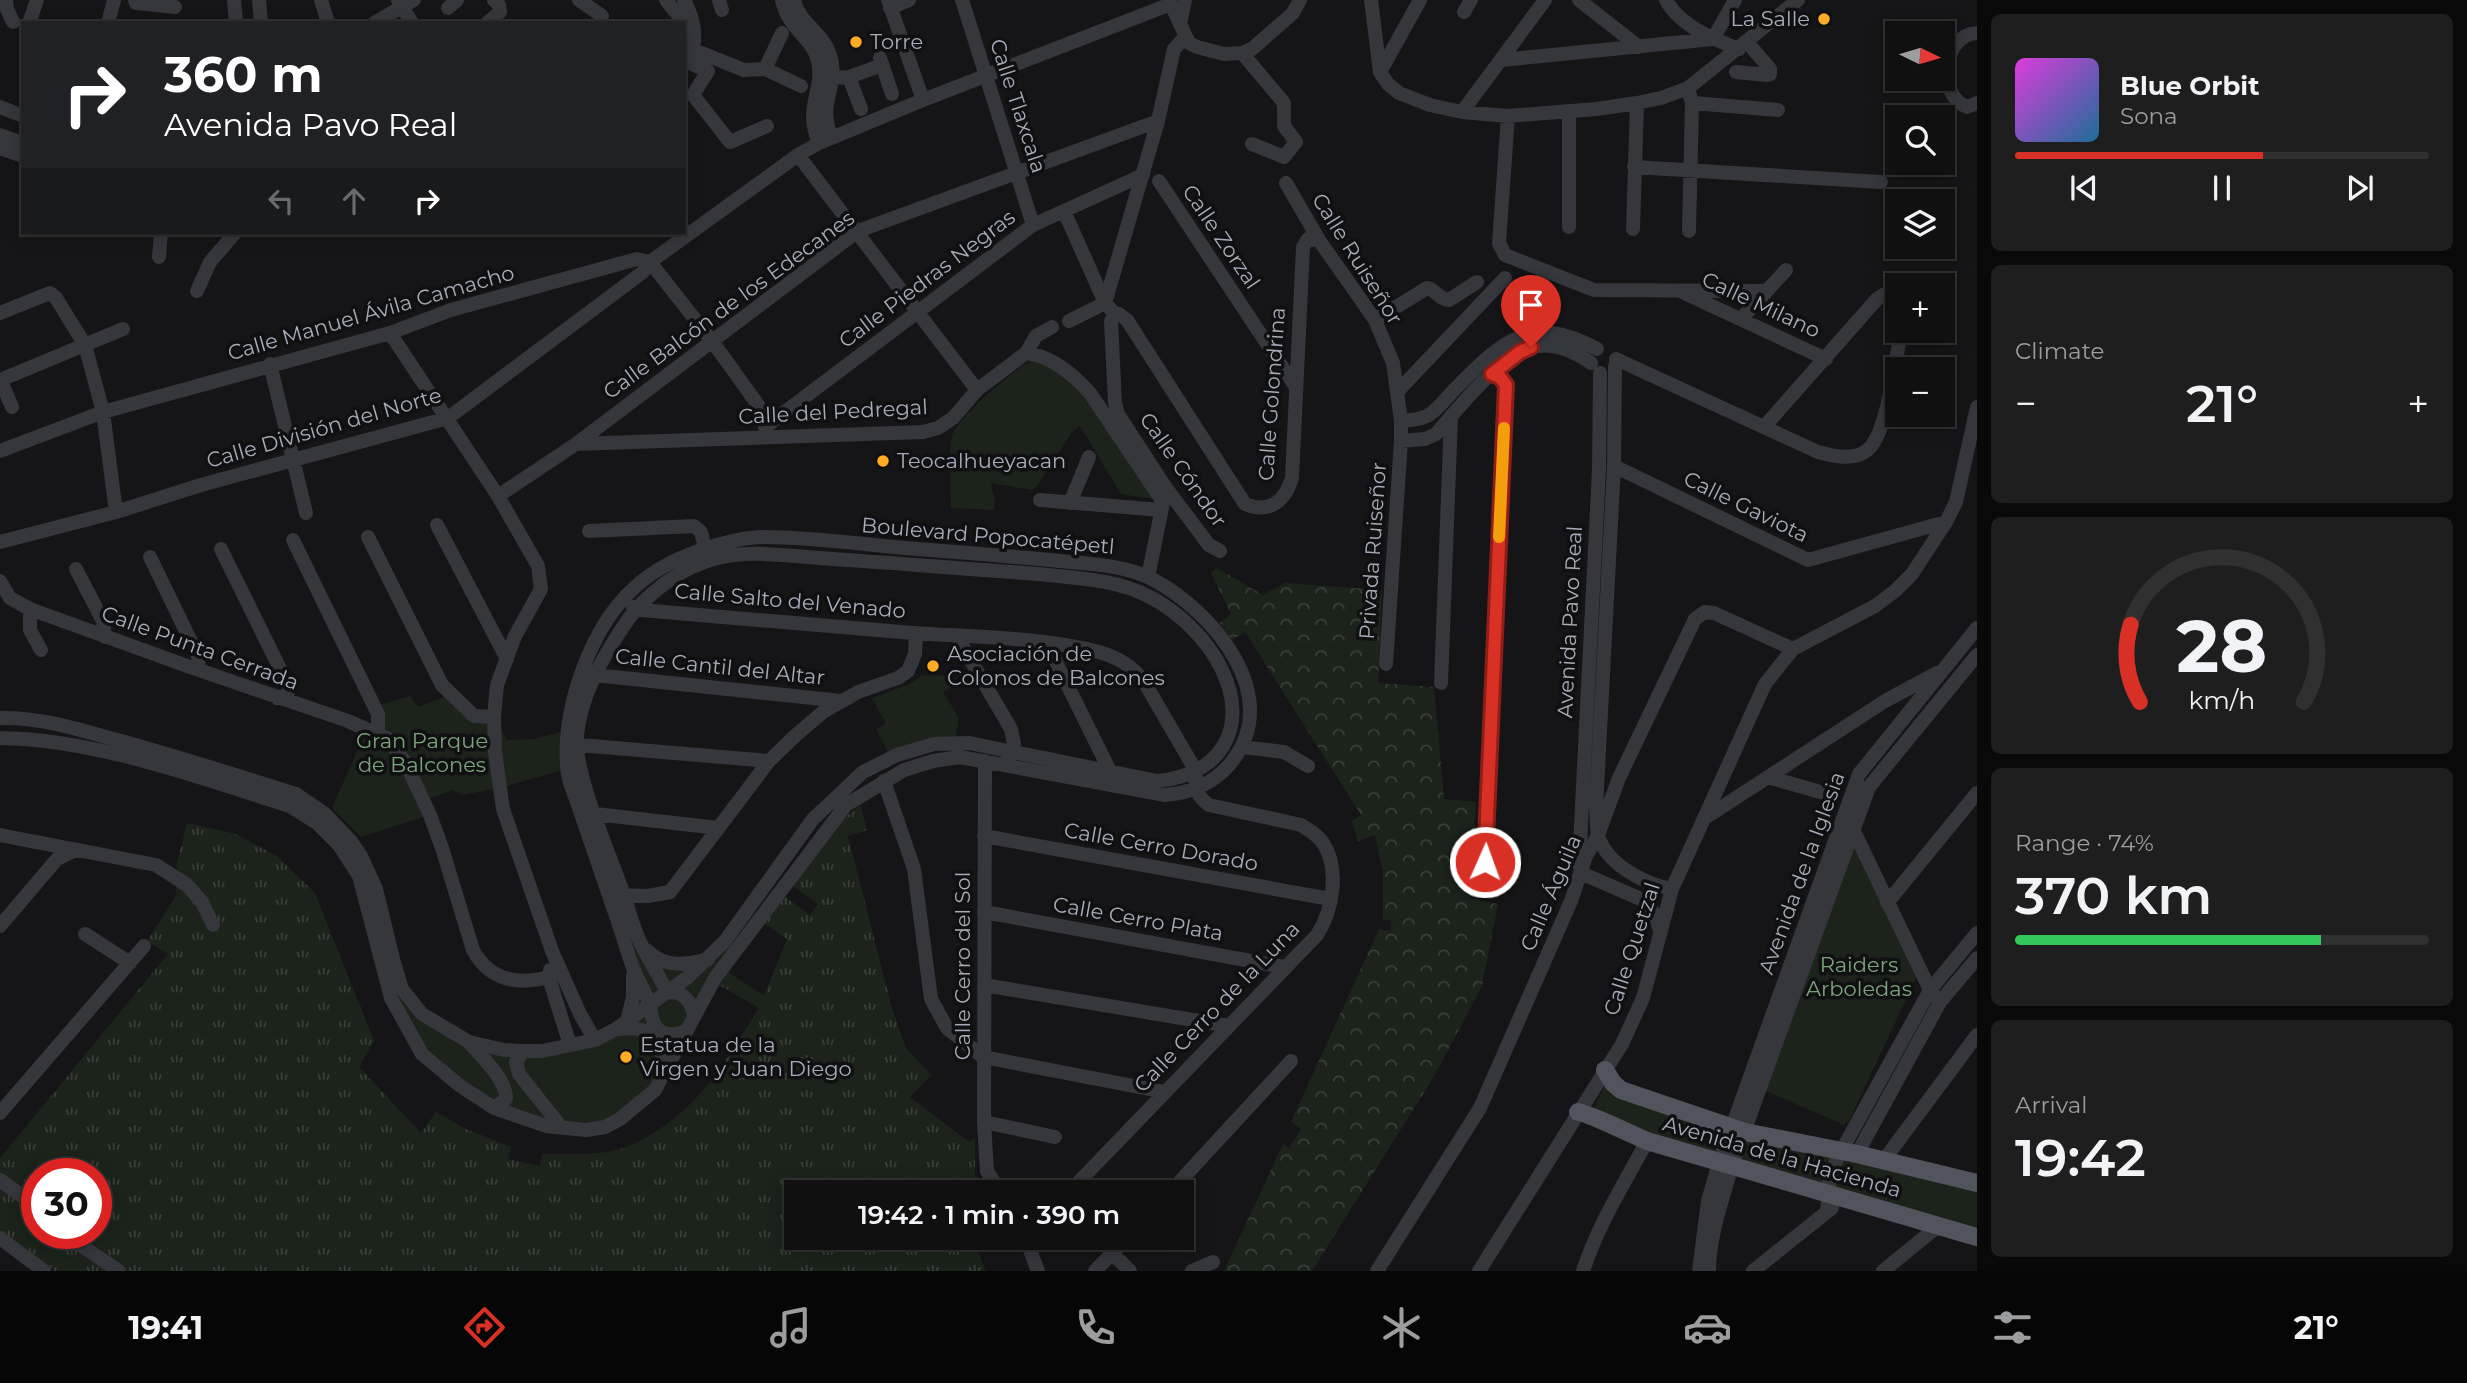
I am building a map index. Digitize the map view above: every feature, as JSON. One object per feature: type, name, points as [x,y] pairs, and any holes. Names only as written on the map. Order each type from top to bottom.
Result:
[{"type":"main road","name":"Avenida de la Hacienda","points":[[1605,1070],[1621,1090],[1738,1130],[1974,1177]]},
{"type":"main road","name":"Avenida de la Hacienda","points":[[1576,1114],[1585,1112],[1647,1141],[1977,1237]]},
{"type":"street","points":[[6,0],[15,23]]},
{"type":"street","points":[[30,21],[37,0]]},
{"type":"street","points":[[109,21],[114,0]]},
{"type":"street","points":[[135,0],[136,3],[175,7]]},
{"type":"street","points":[[234,0],[236,21]]},
{"type":"street","points":[[259,0],[261,21]]},
{"type":"street","points":[[321,0],[327,21]]},
{"type":"street","points":[[489,21],[500,12],[495,0]]},
{"type":"street","points":[[579,0],[602,16]]},
{"type":"street","points":[[666,0],[680,21]]},
{"type":"street","points":[[684,0],[694,27],[688,56]]},
{"type":"street","points":[[782,0],[791,24],[816,54],[819,66],[819,102],[813,129],[826,140]]},
{"type":"street","points":[[794,0],[800,16],[820,36],[831,58],[832,78],[819,102]]},
{"type":"street","points":[[909,0],[889,4],[923,100]]},
{"type":"street","name":"Calle Tlaxcala","points":[[962,0],[1034,225]]},
{"type":"street","points":[[1175,1],[1182,30],[1197,47],[1223,54],[1242,53],[1252,48],[1293,13],[1300,0]]},
{"type":"street","points":[[1371,0],[1380,72],[1388,84],[1399,93],[1430,105],[1462,112],[1508,116],[1637,103],[1688,88],[1798,0]]},
{"type":"street","points":[[1380,72],[1420,0]]},
{"type":"street","points":[[1462,112],[1545,0]]},
{"type":"street","points":[[1579,0],[1639,47]]},
{"type":"street","points":[[1666,0],[1676,15],[1713,39]]},
{"type":"street","points":[[1713,39],[1735,0]]},
{"type":"street","name":"Calle División del Norte","points":[[0,542],[448,418],[643,272],[650,262],[798,155],[826,140],[923,100],[1175,1]]},
{"type":"street","points":[[377,21],[405,2],[411,21]]},
{"type":"street","points":[[1069,321],[1110,309],[1174,49],[1182,30]]},
{"type":"street","points":[[765,69],[782,33]]},
{"type":"street","points":[[1977,33],[1962,37],[1954,45],[1947,72],[1954,98],[1967,107],[1977,103]]},
{"type":"street","points":[[1502,60],[1713,39],[1743,45],[1770,69],[1770,74],[1767,75],[1736,72]]},
{"type":"street","points":[[1242,53],[1284,103],[1283,126],[1296,142],[1284,157],[1252,144]]},
{"type":"street","points":[[688,56],[744,70],[765,69],[801,86]]},
{"type":"street","points":[[688,56],[708,71],[693,95],[730,142],[767,126]]},
{"type":"street","points":[[832,78],[849,77],[881,61],[892,94]]},
{"type":"street","points":[[849,77],[861,109]]},
{"type":"street","points":[[1688,88],[1692,103],[1689,231]]},
{"type":"street","points":[[1633,229],[1637,103]]},
{"type":"street","points":[[1692,103],[1778,110]]},
{"type":"street","points":[[0,107],[21,115]]},
{"type":"street","points":[[1569,111],[1569,227]]},
{"type":"street","name":"Calle Milano","points":[[1508,116],[1499,233],[1501,250],[1505,255],[1594,290],[1766,291]]},
{"type":"street","name":"Calle Balcón de los Edecanes","points":[[499,495],[576,444],[858,231],[1158,121]]},
{"type":"street","points":[[0,135],[21,143]]},
{"type":"street","points":[[0,148],[21,155]]},
{"type":"street","points":[[798,155],[977,390]]},
{"type":"street","points":[[1634,167],[1881,182]]},
{"type":"street","name":"Calle Piedras Negras","points":[[749,438],[1034,225],[1143,175]]},
{"type":"street","name":"Calle Zorzal","points":[[1159,181],[1295,386]]},
{"type":"street","name":"Calle Ruiseñor","points":[[1286,183],[1319,240],[1375,320],[1393,363],[1398,391],[1401,441]]},
{"type":"street","name":"Calle Golondrina","points":[[1064,211],[1110,309],[1116,409]]},
{"type":"street","points":[[159,257],[161,235]]},
{"type":"street","points":[[197,291],[210,262],[232,235]]},
{"type":"street","name":"Calle Golondrina","points":[[1110,309],[1127,320],[1245,504],[1270,507],[1279,502],[1292,478],[1303,247],[1308,239],[1319,240]]},
{"type":"street","name":"Calle Manuel Ávila Camacho","points":[[0,451],[103,412],[390,332],[451,310],[637,259],[650,262]]},
{"type":"street","points":[[650,262],[712,341],[771,423]]},
{"type":"street","points":[[1741,318],[1786,270]]},
{"type":"street","points":[[1398,391],[1505,278]]},
{"type":"street","points":[[1375,320],[1430,288],[1438,297],[1449,300],[1477,282]]},
{"type":"street","name":"Calle Milano","points":[[1678,290],[1826,359]]},
{"type":"street","points":[[1,309],[50,293],[56,298],[85,345],[103,412],[116,512]]},
{"type":"street","points":[[1764,428],[1877,299],[1885,295]]},
{"type":"street","name":"Calle del Pedregal","points":[[576,444],[923,432],[938,428],[953,418],[977,390],[1026,353],[1036,336],[1052,327]]},
{"type":"street","points":[[12,407],[0,379],[123,328]]},
{"type":"street","points":[[1401,421],[1429,415],[1497,348],[1510,340],[1543,331],[1581,340],[1596,361],[1609,372],[1616,363]]},
{"type":"street","points":[[390,332],[499,495],[538,566],[541,589],[515,636],[498,685],[494,717],[495,752],[503,809],[552,951],[554,976],[570,1045]]},
{"type":"street","points":[[1596,361],[1607,348],[1612,350],[1616,363],[1818,452],[1848,457],[1865,452],[1877,439],[1899,343]]},
{"type":"street","points":[[1401,441],[1425,439],[1436,434],[1492,374],[1520,352],[1531,347],[1559,347],[1596,361]]},
{"type":"street","points":[[1026,353],[1049,359],[1080,382],[1163,500],[1154,581],[1157,595],[1152,598]]},
{"type":"street","name":"Avenida Pavo Real","points":[[1581,873],[1578,866],[1578,839],[1599,470],[1596,361]]},
{"type":"street","name":"Avenida Pavo Real","points":[[1598,835],[1616,363]]},
{"type":"street","points":[[270,364],[306,513]]},
{"type":"street","points":[[1484,887],[1506,385],[1500,377],[1492,374]]},
{"type":"street","points":[[1793,649],[1874,606],[1912,574],[1946,522],[1955,502],[1977,407]]},
{"type":"street","name":"Calle Cóndor","points":[[1116,409],[1163,500],[1209,545],[1220,551]]},
{"type":"street","points":[[1441,683],[1451,417]]},
{"type":"street","name":"Privada Ruiseñor","points":[[1387,664],[1401,441]]},
{"type":"street","points":[[1070,503],[1089,457]]},
{"type":"street","name":"Calle Gaviota","points":[[1614,466],[1808,560],[1946,522]]},
{"type":"street","points":[[1040,500],[1070,503],[1163,500]]},
{"type":"street","points":[[437,525],[507,659]]},
{"type":"street","points":[[589,531],[694,526],[701,532],[705,548]]},
{"type":"street","points":[[368,537],[442,685],[474,716],[494,717]]},
{"type":"street","name":"Boulevard Popocatépetl","points":[[1,714],[58,724],[150,748],[296,794],[312,804],[350,840],[370,873],[402,989],[422,1014],[469,1042],[504,1051],[523,1051],[595,1040],[650,1006],[709,959],[725,941],[813,819],[863,772],[897,755],[934,744],[1165,795],[1181,794],[1214,779],[1226,769],[1242,747],[1249,724],[1249,698],[1242,672],[1227,644],[1205,619],[1176,593],[1154,581],[996,555],[761,537],[705,548],[667,564],[634,587],[611,614],[588,655],[569,718],[581,772],[640,942],[667,992]]},
{"type":"street","points":[[293,540],[378,714],[378,734],[388,739],[405,762],[430,815],[472,950],[488,971],[510,979],[554,976]]},
{"type":"street","points":[[221,549],[289,687],[287,695],[276,698]]},
{"type":"street","name":"Boulevard Popocatépetl","points":[[2,738],[81,746],[195,776],[290,806],[317,823],[339,845],[359,876],[391,998],[422,1054],[459,1085],[494,1108],[547,1126],[586,1130],[605,1127],[620,1119],[655,1090],[715,978],[846,805],[884,781],[904,770],[963,750],[985,761],[1007,758],[1110,771],[1157,781],[1177,779],[1210,762],[1227,740],[1232,718],[1229,685],[1203,640],[1174,613],[1152,598],[1097,573],[986,569],[775,555],[723,556],[691,567],[649,596],[635,609],[594,675],[566,769],[633,967],[650,1006],[653,1022],[659,1030],[673,1035],[686,1031]]},
{"type":"street","points":[[150,557],[199,658],[198,665],[190,667]]},
{"type":"street","points":[[76,569],[103,621],[106,637]]},
{"type":"street","points":[[0,581],[5,598]]},
{"type":"street","name":"Calle Punta Cerrada","points":[[5,598],[378,734]]},
{"type":"street","points":[[624,599],[635,609]]},
{"type":"street","points":[[30,609],[30,630],[41,650]]},
{"type":"street","name":"Calle Salto del Venado","points":[[635,609],[956,635],[1097,652],[1122,661],[1134,669],[1196,771]]},
{"type":"street","name":"Calle Águila","points":[[1377,1271],[1480,1108],[1524,1010],[1586,856],[1598,835],[1619,778],[1695,619],[1704,612],[1714,613],[1793,649]]},
{"type":"street","name":"Avenida de la Iglesia","points":[[1726,1164],[1858,777],[1977,628]]},
{"type":"street","points":[[609,895],[648,896],[670,892],[769,761],[822,712],[858,692],[898,678],[908,671],[915,654],[916,633]]},
{"type":"street","points":[[956,635],[1011,729],[1014,744],[1007,758]]},
{"type":"street","points":[[1048,644],[1110,771]]},
{"type":"street","name":"Calle Quetzal","points":[[1479,1271],[1622,1044],[1643,998],[1672,889],[1765,684],[1793,649]]},
{"type":"street","name":"Avenida de la Iglesia","points":[[1738,1130],[1868,790],[1977,655]]},
{"type":"street","points":[[1704,819],[1885,701],[1944,669],[1957,680]]},
{"type":"street","name":"Calle Cantil del Altar","points":[[594,675],[841,701]]},
{"type":"street","points":[[1885,701],[1900,706],[1904,720]]},
{"type":"street","points":[[1,714],[2,738]]},
{"type":"street","points":[[25,719],[25,740]]},
{"type":"street","points":[[573,744],[769,761]]},
{"type":"street","points":[[1242,747],[1284,752],[1308,766]]},
{"type":"street","name":"Calle Cerro del Sol","points":[[985,761],[984,1122],[987,1171],[993,1180]]},
{"type":"street","points":[[1195,789],[1196,771]]},
{"type":"street","points":[[1768,777],[1835,796]]},
{"type":"street","points":[[1858,777],[1868,790]]},
{"type":"street","points":[[884,781],[914,869],[931,999],[947,1028],[983,1056],[1165,1092]]},
{"type":"street","name":"Calle Cerro de la Luna","points":[[1081,1180],[1317,935],[1330,900],[1333,886],[1329,858],[1324,844],[1313,832],[1301,825],[1209,805],[1199,798],[1195,789]]},
{"type":"street","points":[[1887,903],[1977,793]]},
{"type":"street","points":[[1848,804],[1852,830],[1930,990],[1940,1002]]},
{"type":"street","points":[[595,814],[718,828]]},
{"type":"street","points":[[0,835],[156,865],[174,874],[187,885],[202,902],[213,926]]},
{"type":"street","points":[[1598,835],[1613,860],[1650,883],[1672,889]]},
{"type":"street","name":"Calle Cerro Dorado","points":[[984,836],[1330,900]]},
{"type":"street","points":[[0,926],[57,859],[76,850]]},
{"type":"street","points":[[1581,873],[1643,900],[1655,914],[1661,933]]},
{"type":"street","name":"Calle Cerro Plata","points":[[984,912],[1284,967]]},
{"type":"street","points":[[1850,1152],[1930,990],[1977,933]]},
{"type":"street","points":[[85,934],[130,963]]},
{"type":"street","points":[[640,942],[654,958],[663,961],[693,964],[709,959]]},
{"type":"street","points":[[0,1113],[144,946]]},
{"type":"street","points":[[1753,1271],[1827,1212],[1836,1195],[1833,1168],[1850,1152],[1940,1002],[1977,958]]},
{"type":"street","points":[[633,967],[633,997],[622,1025],[648,1031],[654,1036],[662,1049],[665,1073]]},
{"type":"street","points":[[1949,967],[1956,983]]},
{"type":"street","points":[[554,976],[595,1040]]},
{"type":"street","points":[[984,985],[1228,1026]]},
{"type":"street","name":"Boulevard Popocatépetl","points":[[667,992],[684,996],[691,1004],[694,1016]]},
{"type":"street","points":[[1884,1160],[1977,1035]]},
{"type":"street","points":[[469,1042],[506,1091],[503,1104],[494,1108]]},
{"type":"street","points":[[523,1051],[516,1062],[519,1074],[562,1128]]},
{"type":"street","points":[[1181,1180],[1291,1060]]},
{"type":"street","points":[[984,1122],[1055,1137]]},
{"type":"street","points":[[1583,1271],[1607,1216],[1647,1141]]},
{"type":"street","points":[[1699,1271],[1708,1201],[1726,1164]]},
{"type":"street","points":[[1709,1271],[1726,1164]]},
{"type":"street","points":[[0,1180],[21,1195]]},
{"type":"street","points":[[1883,1271],[1937,1227]]},
{"type":"street","points":[[0,1238],[44,1271]]},
{"type":"street","points":[[86,1249],[119,1271]]},
{"type":"street","points":[[1030,1250],[1038,1271]]},
{"type":"street","points":[[1096,1271],[1117,1250]]},
{"type":"street","points":[[1113,1254],[1130,1271]]},
{"type":"street","points":[[1192,1271],[1213,1262]]},
{"type":"green space","points":[[1036,358],[1066,377],[1094,401],[1158,500],[1121,494],[1080,426],[1072,432],[1032,490],[991,483],[994,510],[951,508],[950,451],[956,428],[989,393]]},
{"type":"green space","points":[[1217,568],[1263,595],[1285,583],[1382,590],[1378,683],[1434,687],[1444,799],[1476,802],[1469,898],[1498,904],[1482,986],[1433,1078],[1312,1271],[1224,1271],[1283,1144],[1289,1148],[1301,1129],[1291,1122],[1379,929],[1390,931],[1392,921],[1383,919],[1383,873],[1375,835],[1358,841],[1352,821],[1361,815],[1245,632],[1232,640],[1220,623],[1231,614],[1211,573]]},
{"type":"green space","points":[[922,675],[950,676],[955,686],[943,692],[959,718],[954,749],[914,753],[893,762],[876,729],[886,724],[872,698],[910,684]]},
{"type":"green space","name":"Gran Parque de Balcones","points":[[451,694],[474,716],[494,717],[507,740],[534,739],[569,730],[566,769],[500,788],[462,795],[453,790],[429,799],[430,815],[361,837],[332,808],[362,740],[378,734],[378,714],[383,704],[410,696],[418,707]]},
{"type":"green space","points":[[860,805],[867,830],[848,836],[893,1012],[906,1048],[931,1075],[910,1097],[968,1141],[975,1138],[975,1175],[980,1180],[784,1180],[784,1250],[977,1250],[986,1271],[55,1271],[25,1249],[112,1249],[112,1158],[21,1158],[21,1246],[0,1230],[0,1158],[168,954],[147,941],[176,896],[177,863],[187,823],[236,834],[277,856],[315,893],[374,1041],[359,1067],[421,1133],[436,1112],[466,1129],[511,1147],[508,1159],[540,1166],[542,1154],[607,1152],[636,1143],[670,1121],[700,1093],[725,1062],[759,1008],[719,985],[728,972],[764,996],[787,939],[764,923],[784,896],[810,915],[818,904],[793,886],[829,831]]},
{"type":"green space","name":"Raiders Arboledas","points":[[1851,836],[1918,974],[1848,1123],[1844,1125],[1766,1091]]},
{"type":"green space","points":[[610,896],[624,898],[654,958],[693,964],[735,938],[665,1073],[621,1119],[586,1130],[494,1108],[422,1054],[391,998],[402,990],[469,1042],[542,1054],[618,1028],[634,989]]},
{"type":"green space","points":[[1607,1079],[1727,1129],[1717,1160],[1648,1140],[1594,1109]]},
{"type":"green space","points":[[1745,1133],[1841,1151],[1826,1190],[1734,1164]]},
{"type":"green space","points":[[1843,1152],[1977,1188],[1977,1235],[1829,1191]]},
{"type":"slow traffic","points":[[1499,537],[1504,428]]},
{"type":"place","name":"La Salle","points":[[1824,19]]},
{"type":"place","name":"Torre","points":[[856,42]]},
{"type":"place","name":"Teocalhueyacan","points":[[883,461]]},
{"type":"place","name":"Asociación de Colonos de Balcones","points":[[933,666]]},
{"type":"place","name":"Estatua de la Virgen y Juan Diego","points":[[626,1057]]},
{"type":"route","points":[[1485,862],[1506,385],[1500,377],[1492,374],[1520,352],[1531,347]]}]
